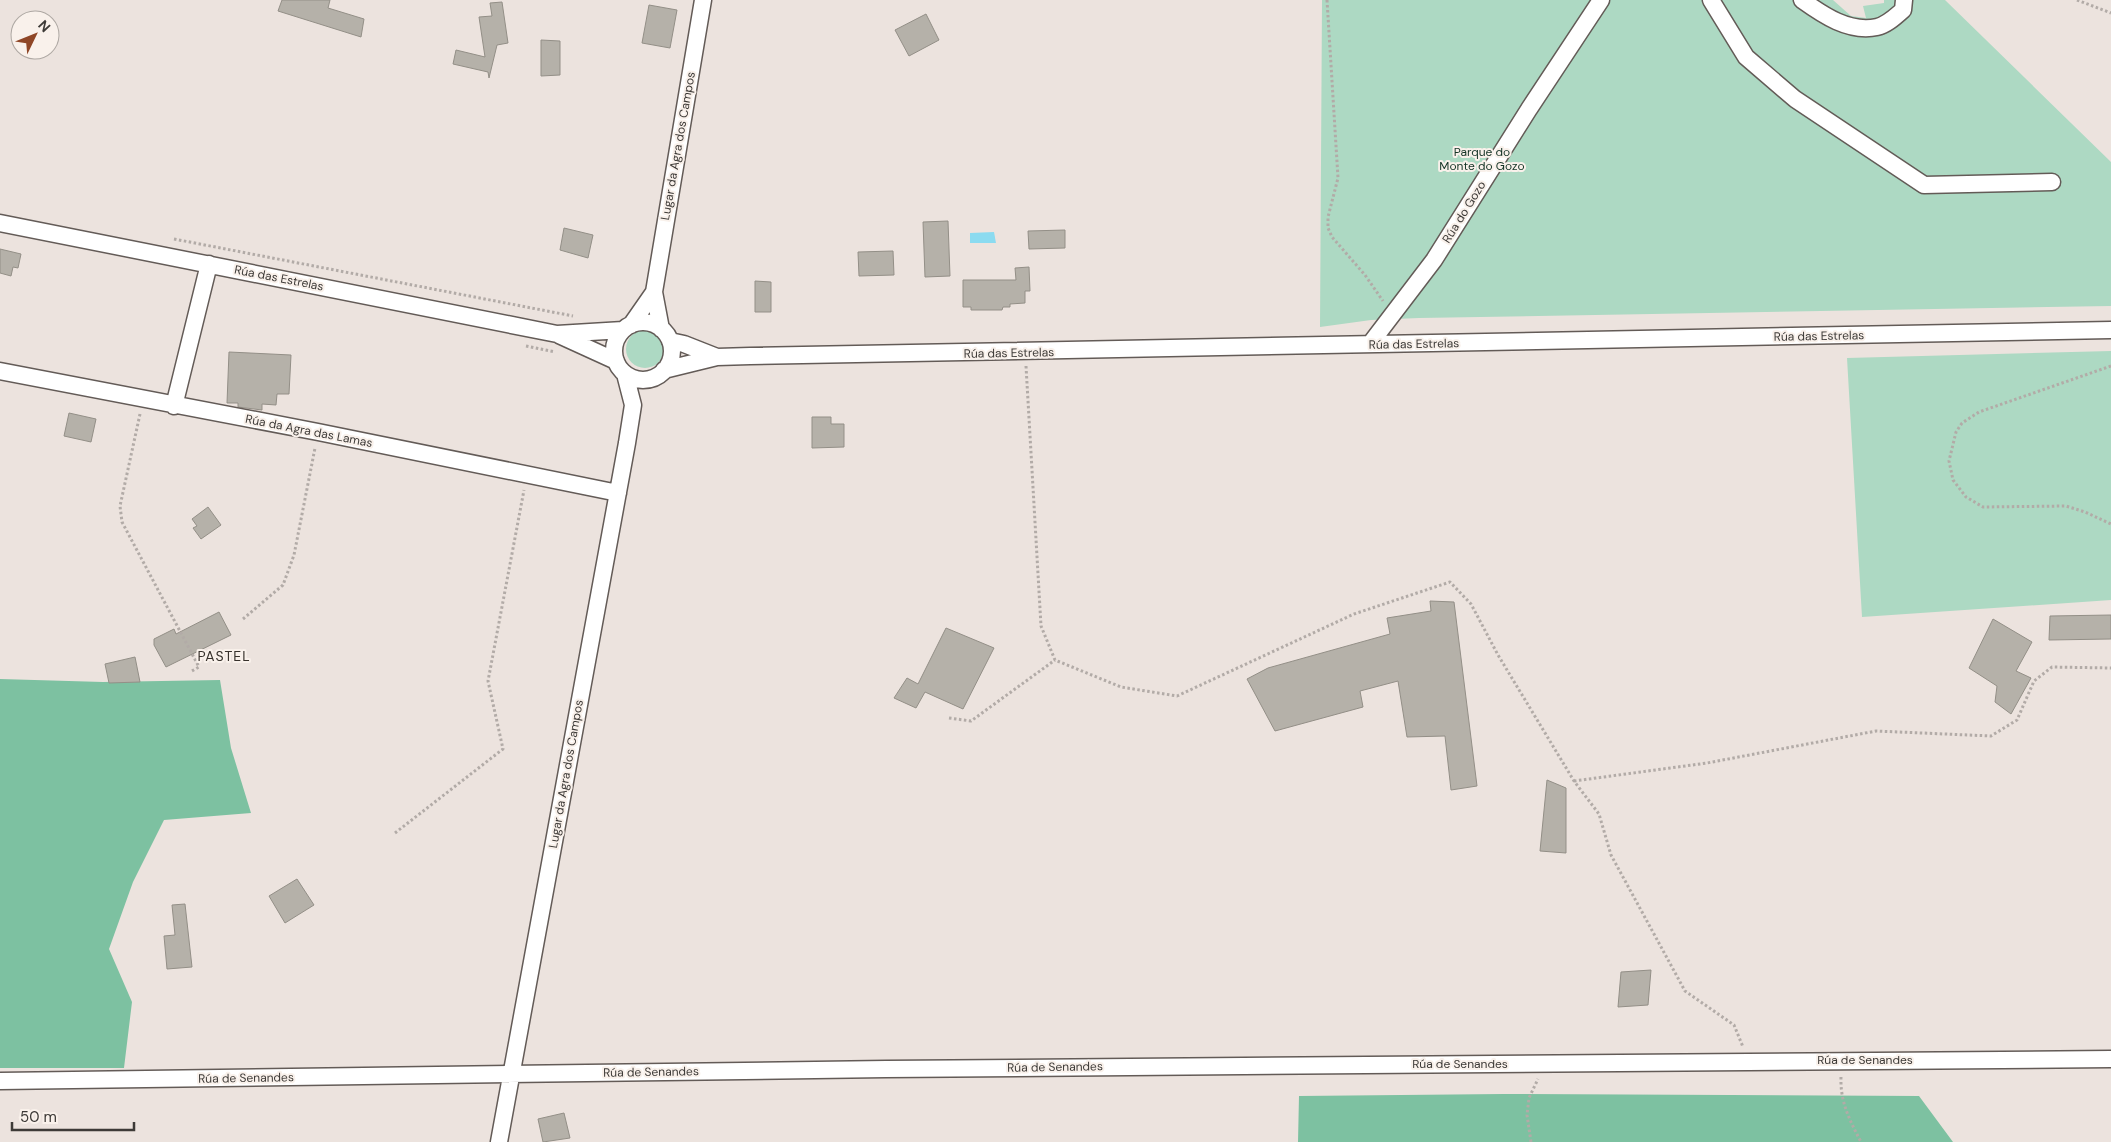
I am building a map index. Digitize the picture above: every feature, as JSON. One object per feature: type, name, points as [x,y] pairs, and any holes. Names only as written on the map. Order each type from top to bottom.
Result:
[{"type":"street","name":"Lugar da Agra dos Campos","points":[[666,335],[654,292],[703,0]]},
{"type":"street","name":"Rúa do Gozo","points":[[1370,344],[1434,260],[1529,109],[1601,0]]},
{"type":"street","points":[[1711,0],[1746,57],[1795,99],[1924,185],[2052,182]]},
{"type":"street","points":[[1802,0],[1828,18],[1850,26],[1878,27],[1903,10],[1904,0]]},
{"type":"street","name":"Rúa das Estrelas","points":[[0,223],[557,334],[621,367]]},
{"type":"street","points":[[174,406],[208,264]]},
{"type":"street","name":"Lugar da Agra dos Campos","points":[[627,327],[654,292]]},
{"type":"street","points":[[647,323],[666,335],[671,354],[658,374],[638,379],[621,367],[615,342],[627,327],[647,323]]},
{"type":"street","name":"Rúa das Estrelas","points":[[557,334],[627,327]]},
{"type":"street","name":"Rúa das Estrelas","points":[[658,374],[717,358],[2111,330]]},
{"type":"street","name":"Rúa das Estrelas","points":[[666,335],[717,358]]},
{"type":"street","name":"Lugar da Agra dos Campos","points":[[500,1142],[633,405],[621,367]]},
{"type":"street","name":"Rúa da Agra das Lamas","points":[[0,371],[174,406],[318,432],[618,493]]},
{"type":"street","name":"Lugar da Agra dos Campos","points":[[633,405],[658,374]]},
{"type":"street","name":"Rúa de Senandes","points":[[0,1082],[916,1068],[2111,1059]]},
{"type":"path","points":[[1327,0],[1338,178],[1328,217],[1328,228],[1332,237],[1365,275],[1393,316]]},
{"type":"path","points":[[2077,0],[2111,14]]},
{"type":"path","points":[[167,238],[582,317]]},
{"type":"path","points":[[523,345],[562,353]]},
{"type":"path","points":[[2111,366],[2079,375],[1979,412],[1962,423],[1956,432],[1949,461],[1950,471],[1957,486],[1966,497],[1983,507],[2066,506],[2111,524]]},
{"type":"path","points":[[1026,377],[1041,626],[1055,660],[1121,687],[1177,696],[1354,614],[1450,582],[1471,604],[1498,655],[1574,781],[1599,814],[1611,855],[1685,991],[1734,1025],[1741,1043]]},
{"type":"path","points":[[143,400],[120,506],[122,522],[199,667],[190,672]]},
{"type":"path","points":[[243,619],[283,586],[294,555],[318,432]]},
{"type":"path","points":[[395,834],[503,749],[488,680],[519,510],[528,475]]},
{"type":"path","points":[[949,718],[971,721],[1055,660]]},
{"type":"path","points":[[1574,781],[1707,763],[1876,731],[1991,736],[2017,720],[2034,681],[2052,667],[2111,668]]},
{"type":"path","points":[[1842,1061],[1840,1092],[1846,1113],[1861,1142]]},
{"type":"path","points":[[1531,1142],[1527,1115],[1529,1098],[1539,1078],[1540,1064]]},
{"type":"green space","name":"Parque do Monte do Gozo","points":[[1322,0],[1833,0],[1851,16],[1866,18],[1863,6],[1884,3],[1884,0],[1945,0],[2111,162],[2111,306],[1419,318],[1371,320],[1320,327]]},
{"type":"green space","points":[[645,330],[652,331],[658,336],[663,342],[663,356],[658,362],[652,367],[645,368],[638,367],[632,362],[627,356],[626,349],[627,342],[632,336],[638,331]]},
{"type":"green space","points":[[2111,351],[2111,600],[1862,617],[1847,358]]},
{"type":"green space","points":[[0,679],[103,682],[220,680],[231,748],[251,813],[164,820],[133,882],[109,949],[132,1002],[124,1068],[0,1068]]},
{"type":"green space","points":[[1503,1094],[1919,1096],[1953,1142],[1298,1142],[1299,1096]]},
{"type":"water","points":[[994,232],[996,243],[970,243],[970,233]]},
{"type":"building","points":[[282,0],[330,0],[328,8],[364,19],[361,37],[278,11]]},
{"type":"building","points":[[502,2],[508,43],[497,45],[489,78],[488,72],[453,64],[456,50],[485,57],[479,17],[492,16],[490,3]]},
{"type":"building","points":[[649,5],[677,10],[670,48],[642,43]]},
{"type":"building","points":[[926,14],[939,40],[909,56],[895,30]]},
{"type":"building","points":[[541,40],[560,41],[560,75],[541,76]]},
{"type":"building","points":[[948,221],[950,276],[925,277],[923,222]]},
{"type":"building","points":[[564,228],[593,235],[588,258],[560,250]]},
{"type":"building","points":[[1065,230],[1065,248],[1029,249],[1028,231]]},
{"type":"building","points":[[0,249],[21,254],[18,268],[13,267],[11,276],[0,273]]},
{"type":"building","points":[[893,251],[894,275],[859,276],[858,252]]},
{"type":"building","points":[[1029,267],[1030,291],[1025,291],[1025,303],[1010,304],[1010,307],[1003,307],[1002,310],[971,310],[971,307],[963,307],[963,280],[1016,280],[1015,268]]},
{"type":"building","points":[[755,281],[771,282],[771,312],[755,312]]},
{"type":"building","points":[[229,352],[291,355],[289,394],[277,394],[276,405],[262,404],[262,410],[238,407],[238,403],[227,403]]},
{"type":"building","points":[[69,413],[96,419],[91,442],[64,436]]},
{"type":"building","points":[[812,417],[831,417],[831,424],[844,424],[844,447],[812,448]]},
{"type":"building","points":[[208,507],[221,525],[201,539],[193,528],[197,526],[192,519]]},
{"type":"building","points":[[1430,601],[1454,602],[1477,786],[1451,790],[1445,736],[1407,737],[1398,681],[1360,691],[1363,707],[1275,731],[1247,679],[1268,668],[1390,634],[1387,618],[1431,611]]},
{"type":"building","points":[[219,612],[231,635],[166,667],[154,645],[154,639],[174,629],[176,634]]},
{"type":"building","points":[[2111,615],[2111,639],[2049,640],[2050,616]]},
{"type":"building","points":[[1993,619],[2032,642],[2016,671],[2031,678],[2011,714],[1995,702],[1997,686],[1969,668]]},
{"type":"building","points":[[946,628],[994,648],[963,709],[925,692],[916,708],[894,698],[907,678],[918,684]]},
{"type":"building","points":[[135,657],[140,682],[109,683],[105,664]]},
{"type":"building","points":[[1547,780],[1566,788],[1566,853],[1540,851]]},
{"type":"building","points":[[297,879],[314,905],[285,923],[269,896]]},
{"type":"building","points":[[185,904],[192,967],[167,969],[164,936],[175,935],[172,905]]},
{"type":"building","points":[[1651,970],[1648,1005],[1618,1007],[1621,972]]},
{"type":"building","points":[[564,1113],[570,1138],[543,1142],[538,1119]]},
{"type":"district","name":"PASTEL","points":[[224,656]]}]
